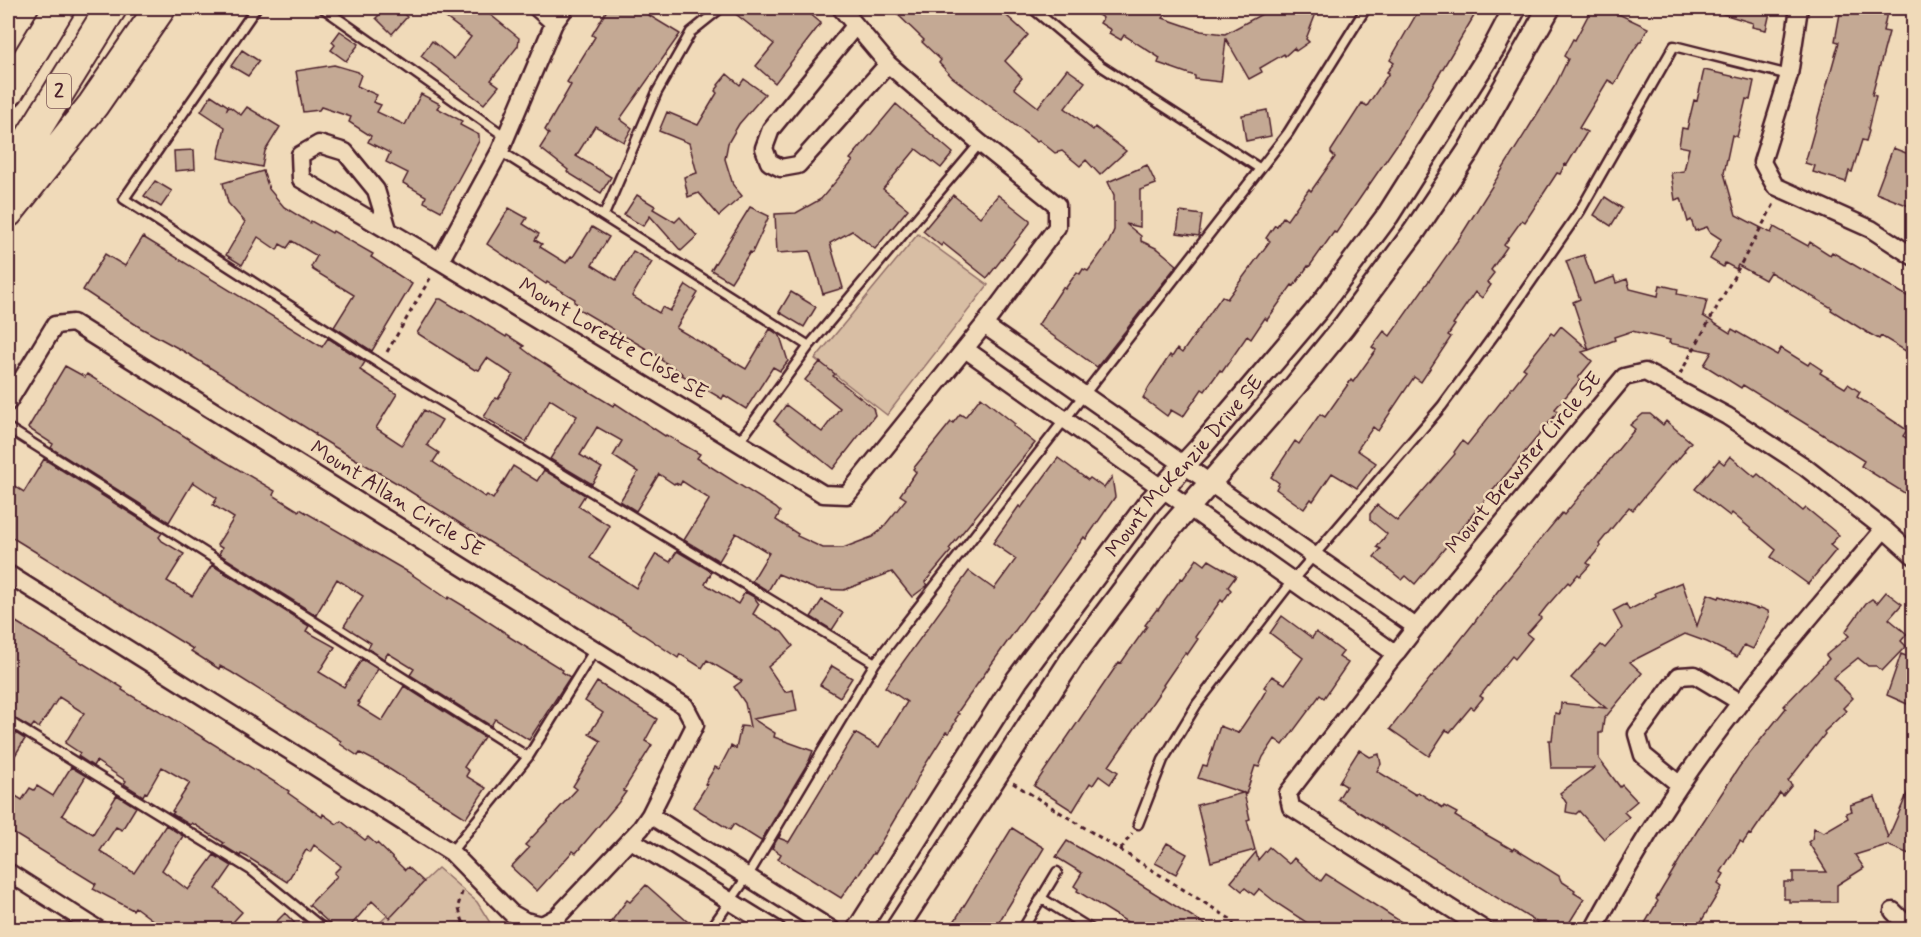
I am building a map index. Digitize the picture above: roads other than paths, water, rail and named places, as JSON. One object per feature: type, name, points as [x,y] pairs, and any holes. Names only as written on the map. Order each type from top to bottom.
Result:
[{"type":"highway","name":"2","points":[[8,92],[59,8]]},
{"type":"highway","name":"2","points":[[8,174],[111,8]]},
{"type":"highway","points":[[8,212],[93,105],[160,8]]},
{"type":"street","points":[[537,8],[554,23]]},
{"type":"street","points":[[440,261],[503,144],[554,23],[566,8]]},
{"type":"street","name":"Mount Lorette Close SE","points":[[387,229],[376,190],[345,152],[319,144],[300,155],[301,179],[823,494],[847,495],[984,325],[1057,227],[1057,205],[888,64],[841,8]]},
{"type":"street","name":"Mount McKenzie Drive SE","points":[[858,930],[1017,680],[1161,488],[1318,309],[1388,215],[1471,85],[1515,8]]},
{"type":"street","name":"Mount McKenzie Drive SE","points":[[896,930],[1073,657],[1167,532],[1295,386],[1344,326],[1414,232],[1469,150],[1549,8]]},
{"type":"street","points":[[1799,8],[1789,75],[1762,162],[1775,186],[1871,229],[1914,257]]},
{"type":"street","points":[[855,26],[771,129],[764,148],[769,162],[781,168],[798,165],[888,64]]},
{"type":"street","name":"Mount Allan Circle SE","points":[[8,402],[55,325],[73,323],[685,706],[695,725],[650,815],[631,840],[557,917],[542,925],[525,921],[512,913],[451,852],[8,574]]},
{"type":"street","points":[[984,325],[1416,627]]},
{"type":"street","points":[[965,349],[1396,654]]},
{"type":"street","name":"Mount Brewster Circle SE","points":[[1485,930],[1290,807],[1287,793],[1416,627],[1624,378],[1644,372],[1727,416],[1805,467],[1884,529],[1914,556]]},
{"type":"street","points":[[1593,930],[1628,867],[1680,785],[1740,702],[1884,529]]},
{"type":"street","points":[[1680,785],[1643,755],[1637,734],[1679,676],[1695,675],[1740,702]]},
{"type":"street","points":[[650,815],[832,930]]},
{"type":"street","points":[[631,840],[777,930]]},
{"type":"street","points":[[8,872],[99,930]]},
{"type":"street","points":[[1893,911],[1912,930]]},
{"type":"lane","points":[[256,8],[124,199],[380,364],[875,663]]},
{"type":"lane","points":[[323,8],[503,144],[604,215],[809,346]]},
{"type":"lane","points":[[604,215],[657,92],[691,32],[721,8]]},
{"type":"lane","points":[[1032,8],[1101,66],[1260,168]]},
{"type":"lane","points":[[710,930],[747,878],[875,663],[1288,133],[1366,8]]},
{"type":"lane","points":[[1138,824],[1163,760],[1197,704],[1292,581],[1442,406],[1497,331],[1580,211],[1674,46],[1789,75]]},
{"type":"lane","points":[[739,442],[809,346],[980,143]]},
{"type":"lane","points":[[8,428],[528,757]]},
{"type":"lane","points":[[451,852],[528,757],[595,649]]},
{"type":"lane","points":[[8,721],[251,870],[325,930]]},
{"type":"lane","points":[[1022,930],[1057,872]]},
{"type":"lane","points":[[1041,898],[1092,930]]}]
